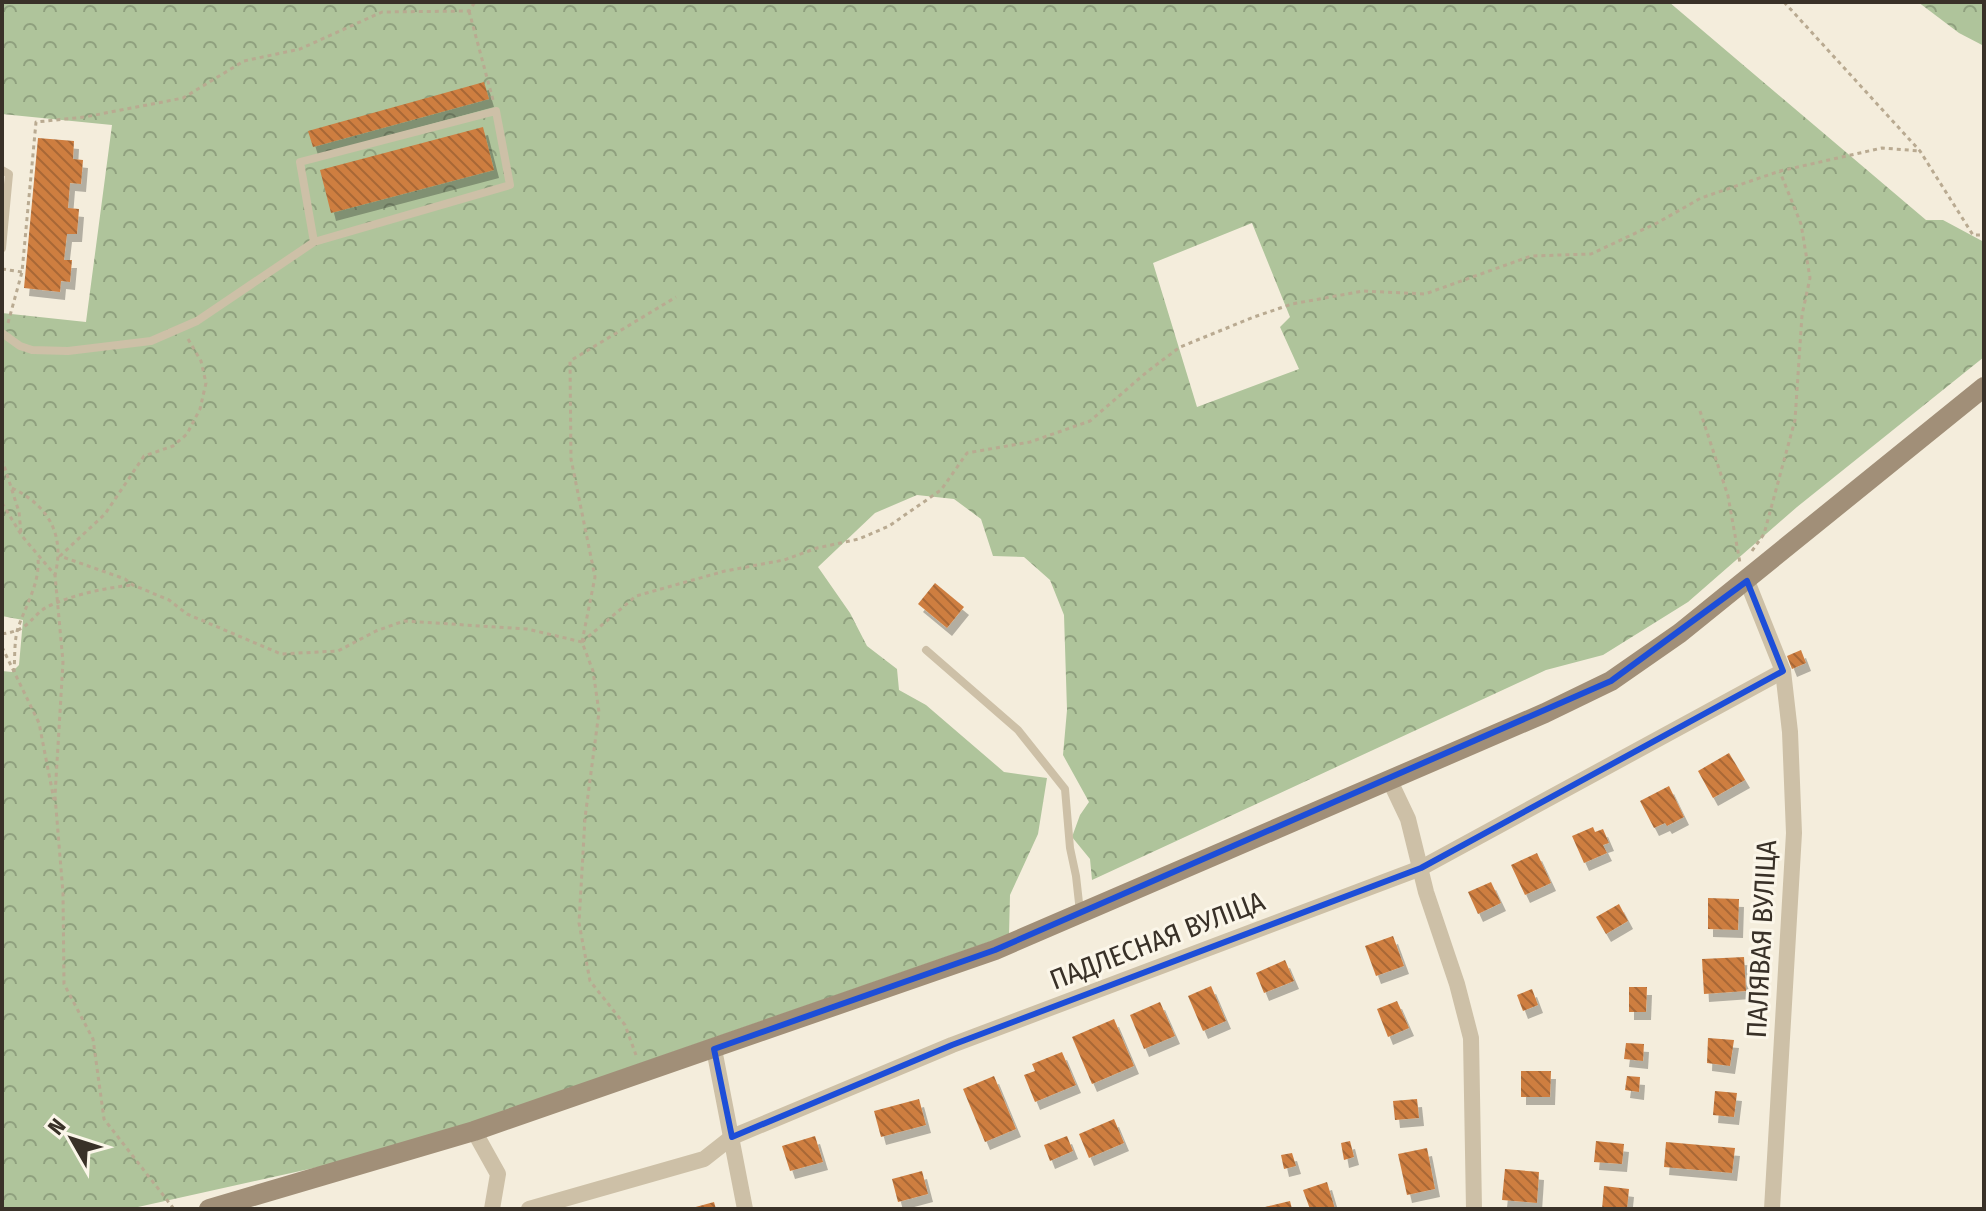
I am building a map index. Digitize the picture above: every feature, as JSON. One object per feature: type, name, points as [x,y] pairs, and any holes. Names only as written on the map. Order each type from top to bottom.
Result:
[{"type":"street","points":[[209,1209],[474,1131],[995,950],[1545,713],[1611,681],[1645,659],[1747,581],[1984,387]]},
{"type":"street","name":"ПАЛЯВАЯ ВУЛІЦА","points":[[1747,581],[1783,671],[1790,732],[1794,833],[1772,1209]]},
{"type":"street","name":"ПАДЛЕСНАЯ ВУЛІЦА","points":[[529,1209],[704,1159],[732,1137],[952,1045],[1421,868],[1783,671]]},
{"type":"street","points":[[1389,779],[1408,819],[1471,1038],[1474,1209]]},
{"type":"street","points":[[714,1049],[745,1209]]},
{"type":"street","points":[[474,1131],[498,1174],[492,1209]]},
{"type":"lane","points":[[3,334],[32,350],[68,351],[151,341],[197,321],[314,242],[510,185],[496,111],[300,162],[314,242]]},
{"type":"lane","points":[[2,170],[9,174],[2,248]]},
{"type":"lane","points":[[926,650],[1018,730],[1065,789],[1070,848],[1081,913]]},
{"type":"path","points":[[475,2],[469,11],[496,111]]},
{"type":"path","points":[[1784,2],[1920,151],[1973,235],[1984,235]]},
{"type":"path","points":[[3,334],[22,272],[36,122],[85,117],[183,98],[244,61],[300,49],[382,12],[469,11]]},
{"type":"path","points":[[582,642],[636,596],[725,571],[784,560],[817,548],[859,539],[889,526],[941,490],[967,453],[1030,442],[1090,421],[1180,347],[1254,317],[1292,304],[1363,291],[1425,294],[1531,256],[1591,254],[1701,198],[1780,171],[1882,148],[1920,151]]},
{"type":"path","points":[[1700,411],[1728,496],[1741,567],[1764,534],[1795,420],[1802,315],[1810,278],[1801,224],[1780,171]]},
{"type":"path","points":[[2,269],[22,272]]},
{"type":"path","points":[[644,1073],[625,1025],[590,981],[579,923],[586,805],[599,712],[593,671],[582,642],[595,577],[571,459],[570,361],[676,297]]},
{"type":"path","points":[[60,556],[105,514],[144,456],[173,446],[187,434],[200,409],[206,383],[201,361],[182,328]]},
{"type":"path","points":[[2,459],[19,512],[22,536]]},
{"type":"path","points":[[12,488],[30,497],[54,525],[60,556],[55,575],[63,662],[56,812]]},
{"type":"path","points":[[2,503],[22,536],[55,575]]},
{"type":"path","points":[[14,675],[17,631],[35,591],[39,572],[38,555]]},
{"type":"path","points":[[60,556],[125,579],[169,600],[187,614],[281,654],[338,651],[376,631],[404,621],[527,629],[582,642]]},
{"type":"path","points":[[2,634],[17,631],[31,623],[47,606],[110,587],[133,585]]},
{"type":"path","points":[[2,647],[39,723],[56,812],[63,893],[64,984],[93,1039],[104,1119],[174,1209]]},
{"type":"highlighted area","points":[[1747,581],[1783,671],[1421,868],[952,1045],[732,1137],[714,1049],[995,950],[1611,681]]},
{"type":"green space","points":[[2,2],[1669,2],[1926,220],[1943,220],[1984,242],[1984,357],[1797,507],[1688,602],[1603,655],[1546,670],[1092,880],[1090,859],[1072,837],[1080,815],[1089,802],[1063,755],[1067,710],[1064,615],[1050,580],[1024,557],[993,556],[981,519],[954,499],[917,495],[875,513],[818,567],[850,613],[867,646],[897,669],[899,690],[926,705],[1004,772],[1047,778],[1038,834],[1010,895],[1009,935],[386,1152],[129,1209],[2,1209],[2,671],[12,672],[19,665],[23,620],[2,616],[2,313],[86,322],[112,125],[2,114]],"holes":[[[1252,223],[1290,317],[1280,327],[1299,369],[1197,407],[1153,263]]]},
{"type":"green space","points":[[1918,2],[1984,2],[1984,46],[1959,33]]},
{"type":"building","points":[[484,82],[489,99],[313,147],[308,131]]},
{"type":"building","points":[[483,127],[494,170],[331,213],[320,170]]},
{"type":"building","points":[[38,138],[74,141],[73,159],[83,160],[81,184],[70,183],[68,208],[79,209],[77,234],[67,234],[64,260],[72,260],[70,282],[61,281],[60,292],[24,288]]},
{"type":"building","points":[[935,583],[964,607],[947,628],[918,604]]},
{"type":"building","points":[[1801,650],[1806,663],[1792,669],[1787,656]]},
{"type":"building","points":[[1729,753],[1745,780],[1713,798],[1698,771]]},
{"type":"building","points":[[1669,786],[1684,817],[1667,826],[1665,823],[1654,828],[1640,801]]},
{"type":"building","points":[[1593,827],[1595,832],[1603,829],[1609,843],[1603,845],[1607,853],[1584,863],[1572,836]]},
{"type":"building","points":[[1537,853],[1551,883],[1525,895],[1511,865]]},
{"type":"building","points":[[1491,882],[1501,903],[1478,914],[1468,892]]},
{"type":"building","points":[[1708,898],[1739,899],[1738,930],[1708,929]]},
{"type":"building","points":[[1619,904],[1628,921],[1606,934],[1596,917]]},
{"type":"building","points":[[1393,936],[1404,966],[1376,976],[1365,946]]},
{"type":"building","points":[[1744,957],[1746,991],[1704,994],[1702,959]]},
{"type":"building","points":[[1285,960],[1294,981],[1264,993],[1256,973]]},
{"type":"building","points":[[1211,986],[1226,1021],[1203,1031],[1188,996]]},
{"type":"building","points":[[1629,987],[1647,987],[1646,1012],[1629,1012]]},
{"type":"building","points":[[1532,989],[1538,1005],[1523,1011],[1517,995]]},
{"type":"building","points":[[1397,1001],[1409,1028],[1388,1037],[1377,1009]]},
{"type":"building","points":[[1160,1002],[1175,1036],[1144,1049],[1130,1015]]},
{"type":"building","points":[[1114,1019],[1134,1066],[1092,1084],[1072,1037]]},
{"type":"building","points":[[1708,1038],[1734,1040],[1730,1066],[1707,1063]]},
{"type":"building","points":[[1626,1043],[1644,1044],[1643,1061],[1624,1059]]},
{"type":"building","points":[[1062,1052],[1076,1085],[1035,1102],[1024,1075],[1035,1071],[1032,1064]]},
{"type":"building","points":[[1521,1071],[1551,1071],[1550,1097],[1521,1097]]},
{"type":"building","points":[[994,1076],[1016,1129],[985,1142],[963,1089]]},
{"type":"building","points":[[1627,1076],[1640,1077],[1639,1092],[1625,1090]]},
{"type":"building","points":[[1715,1091],[1737,1093],[1734,1117],[1713,1115]]},
{"type":"building","points":[[919,1099],[926,1125],[881,1137],[874,1111]]},
{"type":"building","points":[[1417,1099],[1419,1118],[1395,1120],[1393,1101]]},
{"type":"building","points":[[1114,1119],[1124,1143],[1089,1158],[1079,1134]]},
{"type":"building","points":[[815,1136],[823,1162],[790,1171],[782,1146]]},
{"type":"building","points":[[1067,1136],[1073,1151],[1050,1161],[1044,1145]]},
{"type":"building","points":[[1350,1141],[1354,1157],[1344,1160],[1341,1143]]},
{"type":"building","points":[[1596,1141],[1624,1144],[1622,1164],[1594,1162]]},
{"type":"building","points":[[1666,1142],[1735,1148],[1732,1173],[1664,1167]]},
{"type":"building","points":[[1427,1148],[1435,1189],[1407,1195],[1398,1154]]},
{"type":"building","points":[[1292,1153],[1296,1166],[1284,1169],[1281,1155]]},
{"type":"building","points":[[1505,1169],[1539,1172],[1537,1203],[1502,1200]]},
{"type":"building","points":[[922,1171],[928,1194],[898,1202],[892,1179]]},
{"type":"building","points":[[1327,1182],[1335,1209],[1310,1209],[1303,1190]]},
{"type":"building","points":[[1604,1186],[1629,1189],[1627,1209],[1602,1209]]},
{"type":"building","points":[[1290,1201],[1292,1209],[1261,1209],[1261,1208]]},
{"type":"building","points":[[714,1202],[716,1209],[692,1209],[692,1208]]}]
